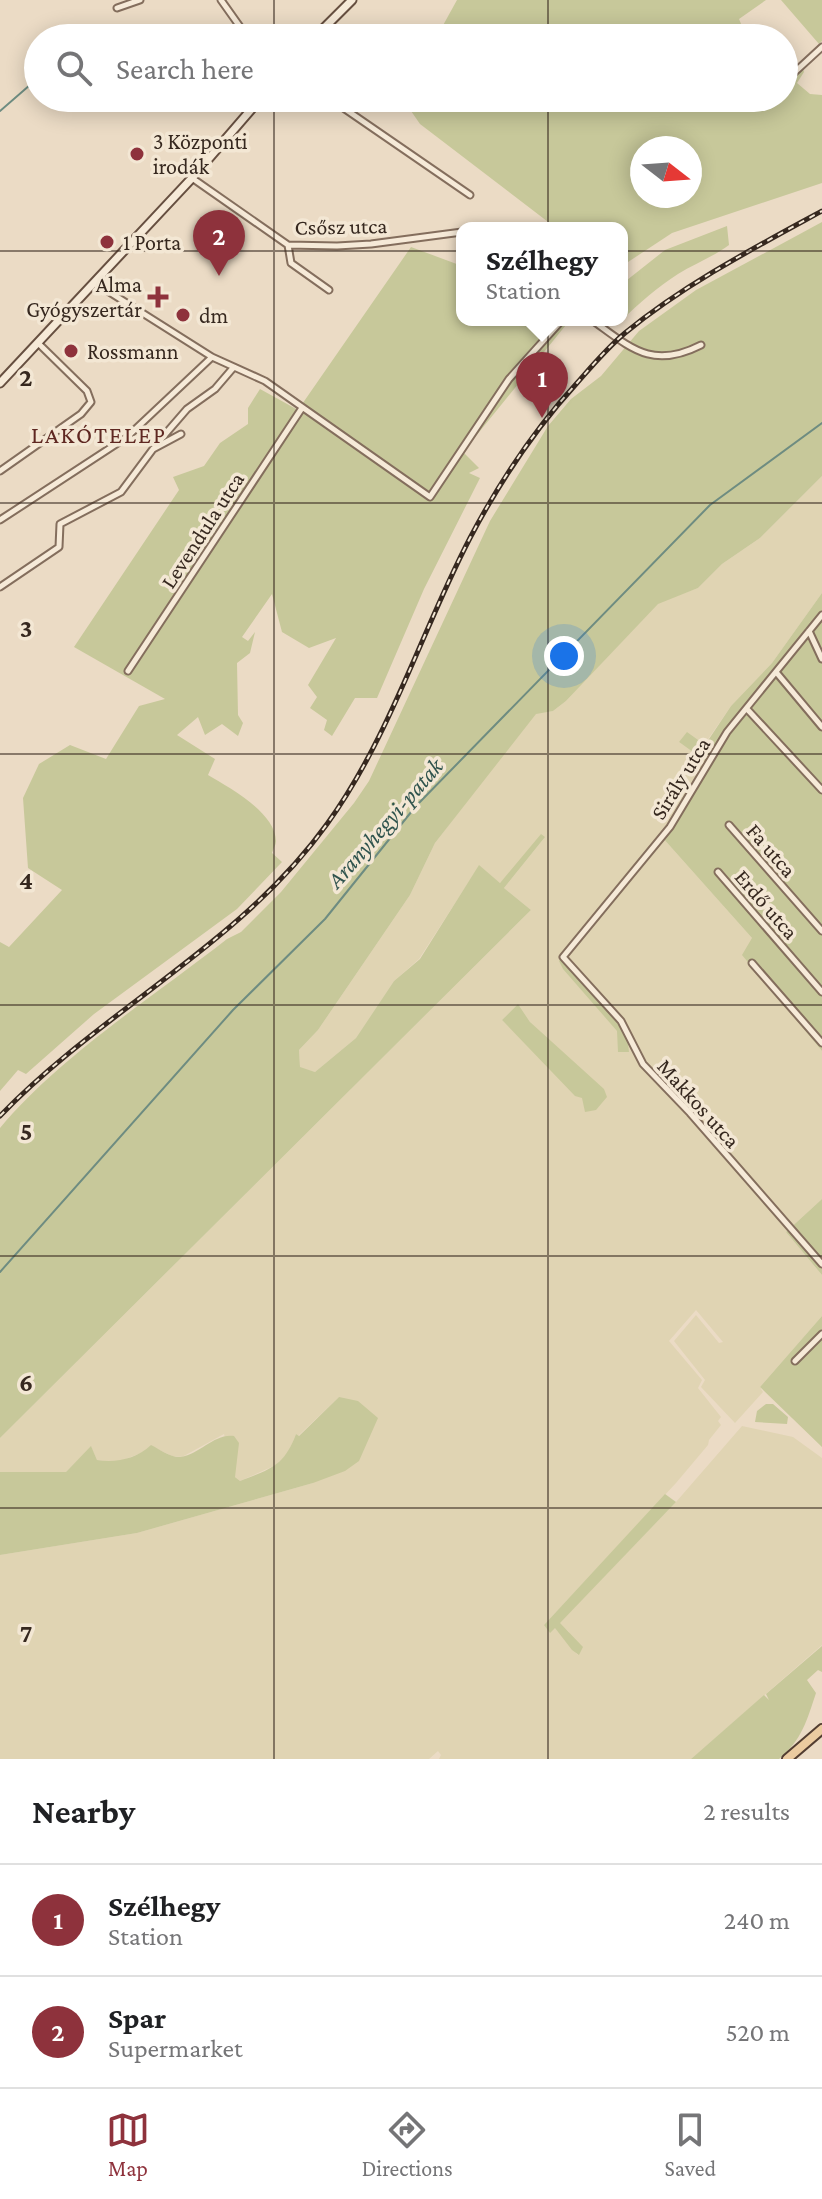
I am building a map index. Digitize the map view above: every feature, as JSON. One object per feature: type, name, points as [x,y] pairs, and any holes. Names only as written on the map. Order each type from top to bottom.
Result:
[{"type":"main road","points":[[328,24],[352,0]]},
{"type":"main road","points":[[0,383],[192,178],[249,112]]},
{"type":"main road","points":[[787,1759],[822,1729]]},
{"type":"street","points":[[117,8],[140,0]]},
{"type":"street","points":[[221,0],[238,24]]},
{"type":"street","points":[[798,69],[822,47]]},
{"type":"street","points":[[349,112],[470,195]]},
{"type":"street","name":"Csősz utca","points":[[192,178],[288,245],[337,246],[456,233]]},
{"type":"street","points":[[288,245],[291,263],[329,290]]},
{"type":"street","points":[[95,283],[212,357],[265,381],[430,497],[509,379],[557,326]]},
{"type":"street","points":[[601,326],[635,350],[655,357],[686,353],[701,345]]},
{"type":"street","points":[[0,471],[81,414],[91,402],[87,391],[38,343]]},
{"type":"street","points":[[0,520],[127,437],[212,357]]},
{"type":"street","points":[[0,587],[59,547],[60,524],[121,492],[187,409],[215,389],[233,368]]},
{"type":"street","name":"Levendula utca","points":[[128,671],[302,408]]},
{"type":"street","points":[[153,449],[181,434]]},
{"type":"street","name":"Sirály utca","points":[[563,957],[670,827],[727,732],[822,615]]},
{"type":"street","points":[[809,631],[822,659]]},
{"type":"street","points":[[776,672],[822,727]]},
{"type":"street","points":[[747,709],[822,790]]},
{"type":"street","name":"Fa utca","points":[[729,825],[822,931]]},
{"type":"street","name":"Erdő utca","points":[[718,872],[822,992]]},
{"type":"street","name":"Makkos utca","points":[[563,957],[621,1021],[643,1064],[822,1264]]},
{"type":"street","points":[[752,963],[822,1043]]},
{"type":"street","points":[[795,1361],[822,1334]]},
{"type":"shaded area","points":[[822,476],[822,593],[772,663],[731,706],[704,745],[679,742],[708,763],[662,837],[752,938],[753,968],[822,1051],[822,1199],[786,1232],[822,1275],[822,1316],[760,1387],[763,1392],[735,1423],[701,1387],[705,1380],[674,1341],[696,1315],[719,1343],[723,1342],[696,1310],[669,1341],[702,1380],[698,1388],[721,1417],[718,1421],[721,1425],[676,1483],[544,1625],[555,1627],[578,1655],[569,1632],[559,1623],[676,1502],[742,1426],[793,1437],[822,1458],[822,1645],[691,1759],[439,1759],[441,1755],[438,1751],[429,1759],[0,1759],[0,1555],[137,1533],[313,1483],[339,1397],[298,1436],[296,1434],[288,1453],[276,1465],[240,1481],[235,1477],[224,1434],[182,1457],[172,1456],[151,1446],[144,1452],[115,1463],[97,1460],[91,1447],[66,1472],[0,1472],[0,1438],[531,910],[504,888],[545,837],[500,883],[479,866],[419,959],[394,981],[356,1038],[315,1072],[300,1068],[299,1050],[318,1030],[410,895],[435,843],[536,713],[553,711],[566,701],[658,603],[698,588],[722,564],[760,538]],"holes":[[[518,1004],[596,1110],[502,1020]]]},
{"type":"green space","points":[[457,0],[766,0],[739,19],[741,24],[444,24]]},
{"type":"green space","points":[[781,0],[822,0],[822,41],[819,44]]},
{"type":"green space","points":[[798,84],[810,94],[822,95],[822,183],[672,233],[628,262],[628,222],[548,222],[420,124],[412,112],[798,112]]},
{"type":"green space","points":[[822,222],[822,476],[760,538],[722,564],[698,588],[658,604],[566,701],[553,711],[536,714],[435,843],[410,895],[318,1030],[299,1050],[300,1067],[315,1072],[356,1038],[394,981],[420,959],[479,865],[500,883],[541,834],[545,837],[504,888],[531,910],[0,1438],[0,1128],[78,1052],[227,939],[241,932],[281,892],[354,803],[369,781],[490,521],[548,426],[571,399],[601,376],[639,331],[696,290]]},
{"type":"green space","points":[[727,226],[729,245],[684,270],[628,315],[628,279],[665,250]]},
{"type":"green space","points":[[411,247],[456,264],[456,326],[565,326],[463,452],[479,468],[469,473],[480,478],[424,589],[377,698],[355,698],[332,736],[324,730],[327,720],[310,708],[317,697],[308,685],[336,638],[309,648],[282,632],[272,594],[242,637],[248,641],[255,632],[250,653],[237,663],[238,715],[243,723],[238,736],[222,724],[205,735],[198,717],[177,735],[215,759],[208,775],[250,802],[268,820],[276,841],[272,853],[282,862],[237,909],[94,1014],[26,1074],[18,1070],[0,1091],[0,942],[9,947],[62,890],[28,868],[23,798],[39,764],[70,745],[106,759],[139,706],[165,699],[74,647],[179,490],[173,477],[204,466],[220,443],[248,424],[248,408],[260,389],[298,410]]},
{"type":"green space","points":[[822,593],[822,1051],[742,955],[752,938],[662,837],[708,763],[679,742],[687,732],[705,745],[731,706],[772,663]]},
{"type":"green space","points":[[563,957],[627,1035],[629,1052],[618,1052],[617,1031],[563,969],[559,961]]},
{"type":"green space","points":[[518,1004],[530,1022],[604,1089],[607,1097],[596,1110],[585,1112],[582,1098],[575,1096],[502,1020]]},
{"type":"green space","points":[[822,1199],[822,1275],[786,1232]]},
{"type":"green space","points":[[822,1316],[822,1447],[760,1387]]},
{"type":"green space","points":[[339,1397],[358,1401],[378,1418],[359,1461],[345,1471],[137,1533],[0,1555],[0,1472],[66,1472],[91,1446],[97,1460],[126,1459],[151,1445],[169,1455],[181,1457],[220,1438],[234,1436],[239,1443],[235,1477],[240,1481],[281,1460],[296,1434],[299,1436]]},
{"type":"green space","points":[[766,1404],[773,1404],[788,1417],[787,1424],[755,1422],[757,1411]]},
{"type":"green space","points":[[665,1494],[676,1502],[560,1623],[583,1647],[579,1655],[555,1628],[550,1633],[544,1625]]},
{"type":"green space","points":[[822,1646],[822,1672],[818,1670],[807,1680],[816,1693],[806,1721],[798,1737],[779,1759],[691,1759],[764,1695],[769,1700],[766,1694]]},
{"type":"waterway","points":[[0,111],[24,90]]},
{"type":"waterway","name":"Aranyhegyi-patak","points":[[0,1272],[233,1010],[325,919],[416,806],[710,505],[822,423]]},
{"type":"railway","points":[[0,1116],[82,1043],[254,906],[292,867],[327,824],[369,756],[452,574],[493,496],[532,438],[594,364],[625,333],[672,298],[822,211]]},
{"type":"place","name":"3 Központi irodák","points":[[137,154]]},
{"type":"place","name":"1 Porta","points":[[107,242]]},
{"type":"place","name":"Spar","points":[[219,276]]},
{"type":"place","name":"Alma Gyógyszertár","points":[[158,297]]},
{"type":"place","name":"dm","points":[[183,315]]},
{"type":"place","name":"Rossmann","points":[[71,351]]},
{"type":"place","name":"Szélhegy","points":[[542,418]]},
{"type":"district","name":"LAKÓTELEP","points":[[99,435]]}]
